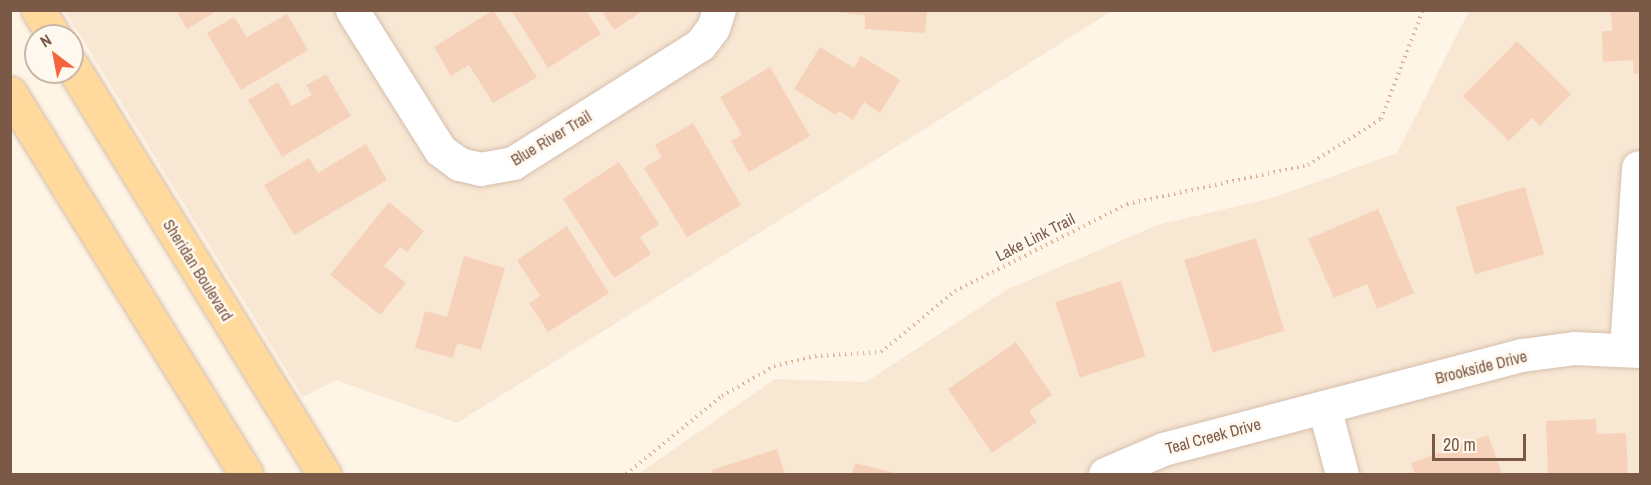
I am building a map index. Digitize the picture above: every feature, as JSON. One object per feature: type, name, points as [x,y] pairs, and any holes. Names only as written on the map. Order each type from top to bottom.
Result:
[{"type":"main road","points":[[38,10],[47,24]]},
{"type":"main road","name":"Sheridan Boulevard","points":[[83,84],[324,474]]},
{"type":"main road","points":[[10,93],[246,474]]},
{"type":"street","name":"Blue River Trail","points":[[352,10],[440,150],[459,164],[493,181],[513,163],[700,45],[713,28],[719,10]]},
{"type":"street","points":[[1633,350],[1638,167]]},
{"type":"street","name":"Brookside Drive","points":[[1324,406],[1522,355],[1574,348],[1633,350]]},
{"type":"street","points":[[1324,406],[1342,474]]},
{"type":"street","name":"Teal Creek Drive","points":[[1105,474],[1163,449],[1324,406]]},
{"type":"path","name":"Lake Link Trail","points":[[626,474],[722,396],[774,366],[815,356],[881,352],[955,291],[1127,204],[1308,165],[1382,119],[1423,10]]},
{"type":"shaded area","points":[[65,11],[1112,11],[457,423],[336,380],[303,397],[84,42],[84,24],[73,24]]},
{"type":"shaded area","points":[[1469,11],[1640,11],[1640,474],[638,474],[775,379],[866,382],[1008,289],[1157,225],[1272,198],[1397,153]]},
{"type":"building","points":[[176,10],[218,10],[187,29]]},
{"type":"building","points":[[493,10],[537,77],[493,103],[469,65],[451,76],[434,47]]},
{"type":"building","points":[[511,10],[586,10],[601,34],[548,68]]},
{"type":"building","points":[[601,10],[644,10],[614,30]]},
{"type":"building","points":[[818,10],[927,10],[925,33],[865,29],[865,15]]},
{"type":"building","points":[[1611,10],[1640,10],[1640,74],[1634,74],[1633,60],[1603,62],[1602,31],[1612,31]]},
{"type":"building","points":[[287,14],[308,50],[241,90],[207,33],[234,17],[247,37]]},
{"type":"building","points":[[1517,41],[1571,94],[1540,126],[1532,118],[1509,141],[1463,96]]},
{"type":"building","points":[[820,47],[854,68],[861,56],[900,80],[880,113],[864,102],[853,120],[839,111],[836,115],[794,89]]},
{"type":"building","points":[[770,67],[810,136],[749,172],[731,141],[742,135],[720,97]]},
{"type":"building","points":[[326,74],[351,116],[282,157],[248,100],[278,82],[292,106],[312,95],[306,85]]},
{"type":"building","points":[[693,123],[741,205],[687,237],[644,168],[662,157],[655,145]]},
{"type":"building","points":[[366,144],[387,180],[294,235],[264,185],[309,158],[318,173]]},
{"type":"building","points":[[619,162],[659,224],[640,237],[651,254],[614,278],[563,199]]},
{"type":"building","points":[[1525,187],[1544,254],[1475,274],[1456,207]]},
{"type":"building","points":[[389,202],[424,231],[407,252],[400,247],[384,266],[406,283],[380,315],[330,275]]},
{"type":"building","points":[[1378,209],[1414,293],[1377,309],[1367,284],[1334,298],[1308,239]]},
{"type":"building","points":[[567,226],[609,293],[548,332],[529,303],[540,296],[517,260]]},
{"type":"building","points":[[1256,238],[1284,331],[1213,353],[1184,260]]},
{"type":"building","points":[[464,256],[505,268],[481,350],[457,343],[453,358],[415,348],[425,311],[447,317]]},
{"type":"building","points":[[1121,281],[1145,356],[1080,377],[1055,302]]},
{"type":"building","points":[[1016,342],[1052,395],[1029,411],[1037,422],[992,453],[948,389]]},
{"type":"building","points":[[1596,419],[1597,434],[1626,433],[1628,474],[1548,474],[1546,421]]},
{"type":"building","points":[[1488,435],[1502,474],[1415,474],[1411,463]]},
{"type":"building","points":[[777,449],[785,474],[714,474],[712,470]]},
{"type":"building","points":[[855,463],[899,474],[852,474]]}]
